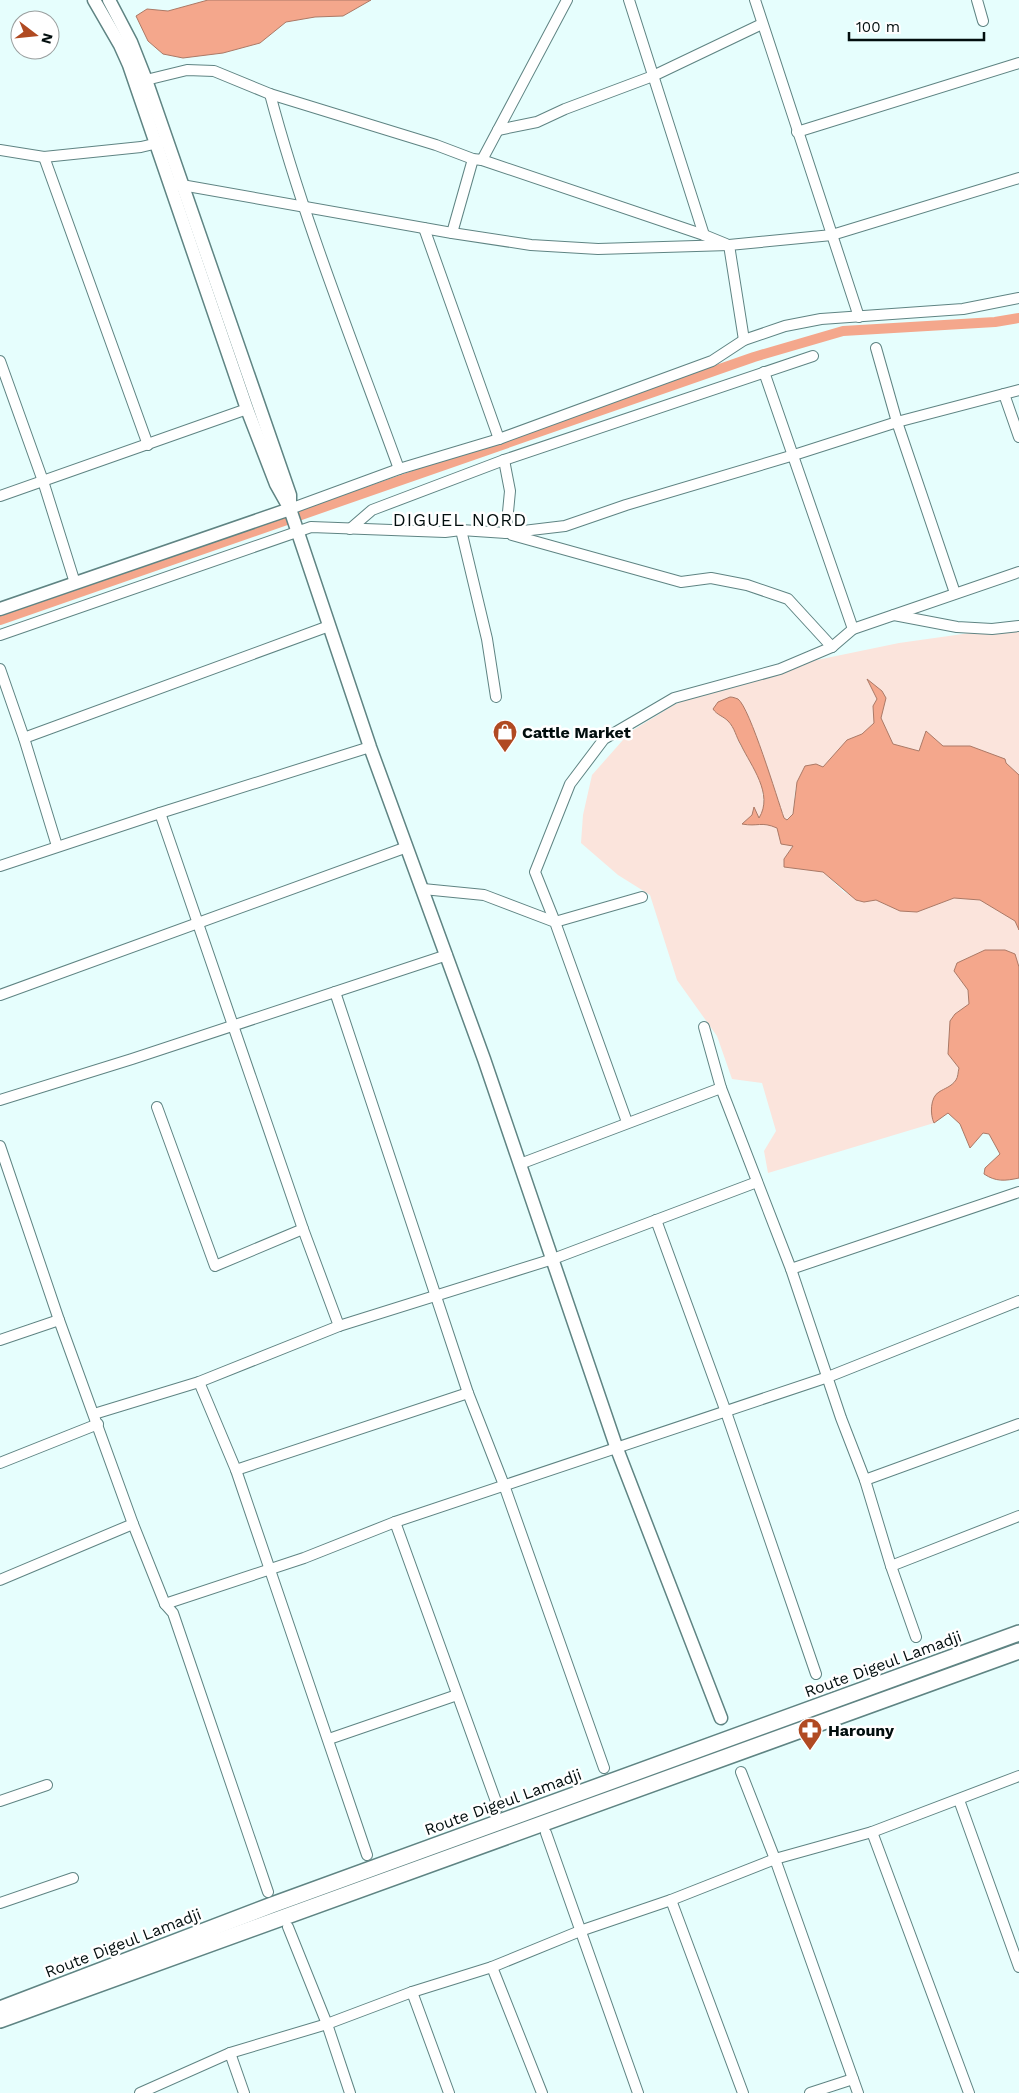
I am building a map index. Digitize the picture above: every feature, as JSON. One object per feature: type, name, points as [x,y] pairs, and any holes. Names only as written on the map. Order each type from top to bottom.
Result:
[{"type":"main road","name":"Route Digeul Lamadji","points":[[1,2015],[272,1905],[1019,1633]]},
{"type":"main road","points":[[1,2015],[1019,1651]]},
{"type":"street","points":[[452,234],[477,159],[498,130],[567,0]]},
{"type":"street","points":[[629,0],[704,234]]},
{"type":"street","points":[[755,0],[859,317]]},
{"type":"street","points":[[977,0],[983,21]]},
{"type":"street","points":[[104,4],[134,63],[290,495],[294,520]]},
{"type":"street","points":[[498,130],[537,122],[565,109],[653,76],[762,24]]},
{"type":"street","points":[[134,63],[146,80],[162,142]]},
{"type":"street","points":[[798,132],[1019,63]]},
{"type":"street","points":[[146,80],[187,70],[201,69],[214,71],[270,94],[436,145],[704,234],[729,245]]},
{"type":"street","points":[[270,94],[303,206],[400,469]]},
{"type":"street","points":[[0,150],[44,158],[103,152],[162,142]]},
{"type":"street","points":[[44,158],[148,445]]},
{"type":"street","points":[[176,183],[452,234],[531,245],[598,250],[729,245],[832,235],[1019,178]]},
{"type":"street","points":[[176,183],[247,409],[279,491],[294,520],[370,747],[447,955],[617,1449],[721,1718]]},
{"type":"street","points":[[424,228],[499,439]]},
{"type":"street","points":[[729,245],[744,340]]},
{"type":"street","points":[[0,635],[294,520],[400,469],[499,439],[712,361],[744,340],[785,326],[821,319],[963,309],[1019,298]]},
{"type":"street","points":[[876,348],[897,422],[955,593]]},
{"type":"street","points":[[350,529],[372,510],[504,460],[813,356]]},
{"type":"street","points":[[0,361],[3,378],[43,481],[75,583]]},
{"type":"street","points":[[764,372],[853,630]]},
{"type":"street","points":[[506,534],[565,526],[626,505],[794,456],[897,422],[1019,390]]},
{"type":"street","points":[[1004,394],[1019,437]]},
{"type":"street","points":[[0,496],[247,409]]},
{"type":"street","points":[[504,460],[510,491],[506,534]]},
{"type":"street","points":[[0,609],[75,583],[294,520],[311,527],[445,532],[461,530],[506,534],[680,582],[711,578],[747,585],[788,599],[832,647]]},
{"type":"street","points":[[461,530],[487,639],[496,698]]},
{"type":"street","points":[[627,1122],[555,922],[535,872],[570,784],[604,739],[674,698],[780,669],[832,647],[853,630],[1019,572]]},
{"type":"street","points":[[894,615],[957,627],[992,629],[1019,626]]},
{"type":"street","points":[[24,738],[329,626]]},
{"type":"street","points":[[0,669],[24,738],[57,846]]},
{"type":"street","points":[[0,866],[57,846],[370,747]]},
{"type":"street","points":[[160,813],[303,1229],[339,1326]]},
{"type":"street","points":[[0,995],[407,847]]},
{"type":"street","points":[[423,889],[484,895],[555,922],[642,897]]},
{"type":"street","points":[[0,1100],[447,955]]},
{"type":"street","points":[[335,992],[434,1295],[604,1768]]},
{"type":"street","points":[[704,1027],[721,1088],[791,1269],[841,1418],[865,1480],[891,1566],[916,1637]]},
{"type":"street","points":[[520,1164],[721,1088]]},
{"type":"street","points":[[157,1107],[215,1266],[303,1229]]},
{"type":"street","points":[[0,1146],[59,1320],[133,1524],[164,1604],[173,1613],[268,1892]]},
{"type":"street","points":[[0,1463],[96,1419],[199,1382],[339,1326],[553,1259],[757,1182]]},
{"type":"street","points":[[791,1269],[1019,1192]]},
{"type":"street","points":[[656,1220],[726,1412],[816,1674]]},
{"type":"street","points":[[164,1604],[270,1570],[395,1522],[828,1377],[1019,1301]]},
{"type":"street","points":[[0,1340],[59,1320]]},
{"type":"street","points":[[199,1382],[236,1470],[367,1855]]},
{"type":"street","points":[[236,1470],[468,1393]]},
{"type":"street","points":[[865,1480],[1019,1424]]},
{"type":"street","points":[[891,1566],[1019,1516]]},
{"type":"street","points":[[395,1522],[498,1807]]},
{"type":"street","points":[[0,1580],[133,1524]]},
{"type":"street","points":[[329,1739],[457,1695]]},
{"type":"street","points":[[741,1772],[775,1859],[858,2093]]},
{"type":"street","points":[[140,2093],[230,2053],[327,2024],[412,1992],[492,1967],[580,1930],[671,1900],[775,1859],[872,1832],[1019,1776]]},
{"type":"street","points":[[0,1801],[47,1785]]},
{"type":"street","points":[[959,1800],[1019,1967]]},
{"type":"street","points":[[872,1832],[969,2093]]},
{"type":"street","points":[[546,1834],[638,2093]]},
{"type":"street","points":[[0,1903],[72,1878]]},
{"type":"street","points":[[671,1900],[743,2093]]},
{"type":"street","points":[[288,1927],[327,2024],[350,2093]]},
{"type":"street","points":[[492,1967],[542,2093]]},
{"type":"street","points":[[412,1992],[449,2093]]},
{"type":"street","points":[[230,2053],[244,2093]]},
{"type":"street","points":[[810,2093],[853,2079]]},
{"type":"shaded area","points":[[208,0],[371,0],[343,16],[315,17],[286,22],[260,43],[223,53],[183,58],[163,54],[148,41],[136,16],[147,9],[168,11]]},
{"type":"shaded area","points":[[1019,626],[1019,775],[1006,763],[1005,759],[943,746],[926,731],[919,751],[893,744],[881,718],[886,698],[882,691],[868,680],[877,699],[873,706],[874,723],[862,734],[847,740],[823,767],[801,774],[795,790],[793,814],[786,820],[758,742],[738,700],[730,697],[716,713],[727,719],[734,729],[739,743],[757,774],[762,787],[764,809],[759,818],[754,808],[752,815],[743,823],[750,825],[770,824],[784,835],[793,845],[784,859],[784,867],[823,872],[844,892],[864,902],[876,900],[886,905],[917,912],[954,898],[980,900],[1015,921],[1019,930],[1019,967],[1015,954],[985,950],[957,963],[954,971],[968,990],[969,1005],[952,1022],[948,1054],[959,1068],[956,1080],[945,1090],[932,1118],[934,1123],[768,1173],[764,1151],[776,1131],[762,1083],[732,1079],[717,1036],[677,980],[650,895],[618,875],[581,843],[583,815],[592,775],[630,732],[674,705],[725,682],[783,667],[899,643]]},
{"type":"shaded area","points":[[867,679],[882,691],[886,698],[881,718],[893,744],[919,751],[926,731],[943,746],[970,746],[1005,759],[1006,763],[1019,775],[1019,930],[1015,921],[980,900],[954,898],[917,912],[900,911],[876,900],[864,902],[856,900],[823,872],[784,867],[784,859],[793,846],[781,844],[777,828],[763,824],[742,824],[752,815],[754,807],[759,818],[763,809],[763,790],[732,727],[728,721],[713,709],[718,702],[732,697],[738,699],[743,706],[756,735],[784,818],[787,820],[793,814],[797,782],[805,766],[816,764],[823,767],[847,740],[862,734],[874,723],[873,706],[877,699]]},
{"type":"shaded area","points":[[985,950],[1005,950],[1015,954],[1019,967],[1019,1178],[1009,1180],[997,1180],[984,1174],[985,1168],[1000,1154],[989,1134],[983,1133],[970,1148],[960,1124],[948,1113],[934,1123],[932,1115],[932,1106],[936,1094],[950,1086],[957,1079],[958,1074],[959,1068],[948,1054],[950,1021],[955,1014],[969,1004],[968,990],[954,971],[957,963]]},
{"type":"waterway","points":[[0,620],[754,357],[843,331],[995,322],[1019,318]]},
{"type":"place","name":"Cattle Market","points":[[505,753]]},
{"type":"place","name":"Harouny","points":[[810,1751]]},
{"type":"district","name":"DIGUEL NORD","points":[[460,519]]}]
